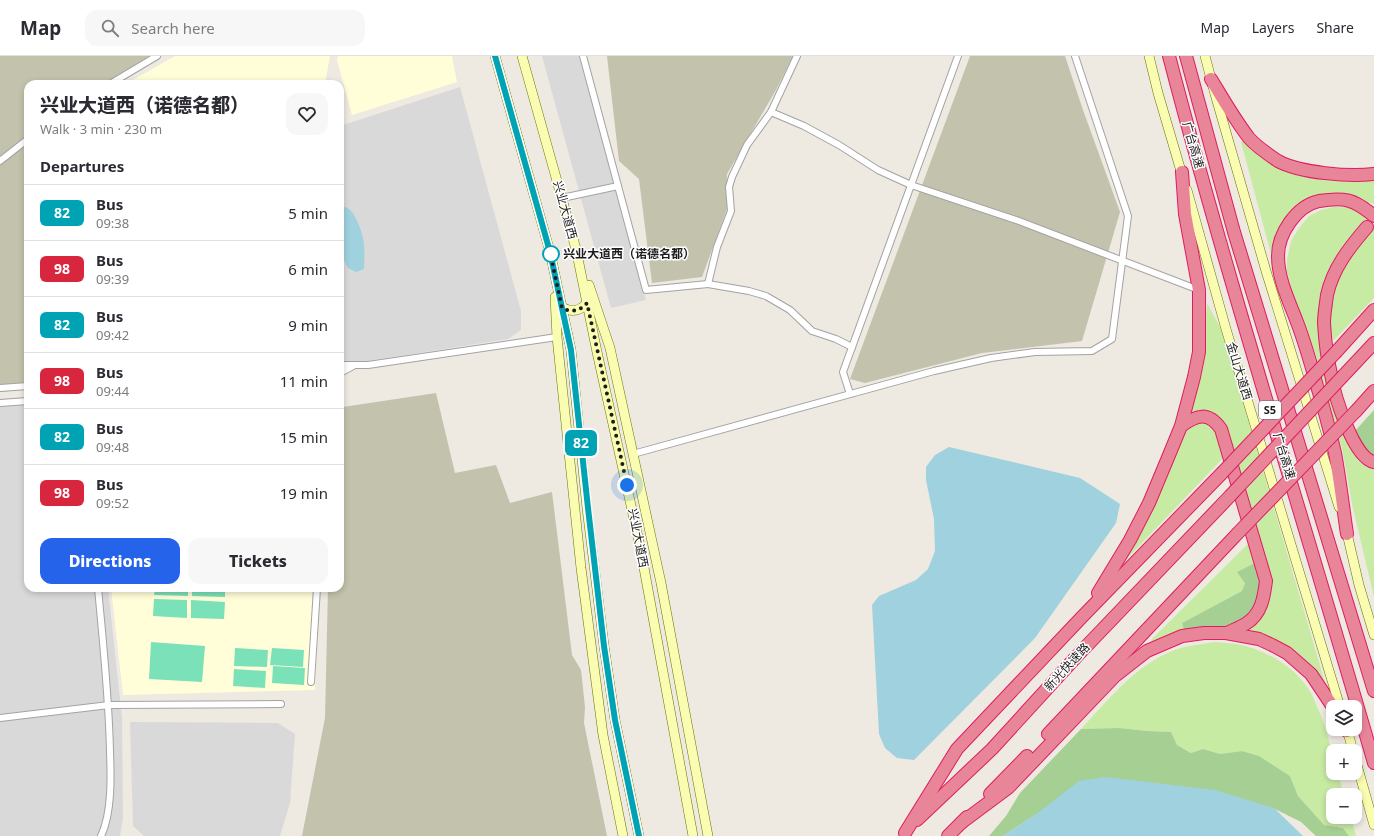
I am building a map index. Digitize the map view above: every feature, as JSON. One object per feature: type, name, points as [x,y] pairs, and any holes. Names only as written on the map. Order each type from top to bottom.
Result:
[{"type":"highway","name":"广台高速","points":[[1170,56],[1192,140],[1250,342],[1374,763]]},
{"type":"highway","name":"广台高速","points":[[1186,56],[1234,232],[1374,691]]},
{"type":"highway","points":[[1211,79],[1250,139],[1278,161],[1322,173],[1374,174]]},
{"type":"highway","points":[[1081,618],[1130,540],[1168,460],[1180,426],[1194,377],[1199,352],[1199,290],[1185,214],[1182,172]]},
{"type":"highway","points":[[1347,534],[1333,446],[1318,387],[1306,348],[1285,292],[1278,254],[1280,241],[1287,225],[1297,213],[1314,202],[1333,199],[1351,200],[1374,216]]},
{"type":"highway","points":[[1367,227],[1351,245],[1340,261],[1332,277],[1327,296],[1324,321],[1331,375],[1350,434],[1357,448],[1365,457],[1374,462]]},
{"type":"highway","points":[[903,834],[957,749],[1081,618],[1222,473],[1337,351],[1373,310]]},
{"type":"highway","name":"新光快速路","points":[[903,834],[992,749],[1077,656],[1374,343]]},
{"type":"highway","points":[[948,836],[1047,736],[1374,391]]},
{"type":"highway","points":[[1180,426],[1197,416],[1206,417],[1216,422],[1221,429],[1266,581],[1264,596],[1259,611],[1248,623],[1226,633]]},
{"type":"highway","points":[[961,823],[1008,788],[1115,676],[1147,651],[1182,636],[1204,632],[1226,633],[1259,639],[1287,653],[1311,674],[1328,700]]},
{"type":"main road","points":[[495,56],[550,252],[571,350],[604,646],[615,720],[639,836]]},
{"type":"main road","name":"兴业大道西","points":[[522,56],[576,249],[639,539],[693,836]]},
{"type":"main road","name":"金山大道西","points":[[1149,56],[1158,93],[1226,329],[1338,700]]},
{"type":"main road","points":[[1205,56],[1266,271],[1347,534],[1359,585],[1374,635]]},
{"type":"main road","points":[[576,249],[610,348],[661,584],[708,836]]},
{"type":"main road","points":[[550,252],[557,337],[581,568],[603,735],[623,836]]},
{"type":"main road","points":[[562,308],[569,311],[582,309],[587,303]]},
{"type":"main road","points":[[1361,780],[1374,825]]},
{"type":"street","points":[[117,80],[157,56]]},
{"type":"street","points":[[583,56],[646,290],[708,284],[749,291],[766,296],[790,310],[812,331],[852,348]]},
{"type":"street","points":[[708,284],[717,246],[730,211],[730,187],[732,177],[747,145],[771,112],[797,56]]},
{"type":"street","points":[[850,394],[842,372],[958,56]]},
{"type":"street","points":[[633,454],[934,371],[991,358],[1035,352],[1092,351],[1112,339],[1128,216],[1074,56]]},
{"type":"street","points":[[771,112],[804,126],[839,145],[878,170],[911,185],[1019,221],[1199,290]]},
{"type":"street","points":[[0,161],[24,142]]},
{"type":"street","points":[[562,198],[618,186]]},
{"type":"street","points":[[344,365],[353,366],[390,362],[557,337]]},
{"type":"street","points":[[344,371],[353,366]]},
{"type":"street","points":[[0,388],[24,386]]},
{"type":"street","points":[[0,403],[24,401]]},
{"type":"street","points":[[98,592],[109,705],[111,782],[106,826],[101,836]]},
{"type":"street","points":[[311,682],[317,592]]},
{"type":"street","points":[[0,718],[109,705],[281,704]]},
{"type":"shaded area","points":[[0,56],[151,56],[115,80],[24,80],[24,389],[0,392]]},
{"type":"shaded area","points":[[175,56],[330,56],[326,80],[133,80]]},
{"type":"shaded area","points":[[338,56],[452,56],[457,82],[352,115],[344,86],[344,80],[342,80],[337,60]]},
{"type":"shaded area","points":[[542,56],[579,56],[646,300],[611,308]]},
{"type":"shaded area","points":[[607,56],[793,56],[776,90],[727,174],[727,209],[702,277],[652,283],[639,179],[619,161]]},
{"type":"shaded area","points":[[970,56],[1065,56],[1120,212],[1082,341],[982,353],[865,383],[850,379]]},
{"type":"shaded area","points":[[460,87],[521,311],[521,330],[508,339],[355,363],[344,362],[344,125]]},
{"type":"shaded area","points":[[436,393],[455,473],[496,465],[510,503],[552,492],[572,655],[581,670],[585,707],[584,723],[607,836],[302,836],[325,718],[328,592],[344,592],[344,407]]},
{"type":"shaded area","points":[[24,397],[24,592],[108,592],[122,718],[123,819],[120,836],[0,836],[0,399]]},
{"type":"shaded area","points":[[111,592],[320,592],[315,690],[123,695]]},
{"type":"shaded area","points":[[130,722],[278,723],[295,734],[290,803],[280,836],[144,836],[133,826]]},
{"type":"green space","points":[[1245,140],[1276,166],[1297,175],[1324,180],[1351,182],[1374,180],[1374,204],[1356,198],[1329,196],[1293,221],[1274,265],[1241,142]]},
{"type":"green space","points":[[1333,207],[1352,209],[1361,212],[1370,218],[1350,240],[1335,260],[1327,277],[1323,348],[1351,449],[1358,461],[1374,469],[1374,597],[1352,504],[1342,448],[1316,355],[1293,293],[1287,272],[1287,259],[1291,241],[1299,228],[1309,216],[1321,210]]},
{"type":"green space","points":[[1374,228],[1374,298],[1334,340],[1330,334],[1330,304],[1339,273],[1361,240]]},
{"type":"green space","points":[[1207,303],[1222,331],[1326,686],[1305,660],[1291,650],[1243,630],[1266,606],[1222,422],[1203,411],[1191,413],[1201,376]]},
{"type":"green space","points":[[1374,410],[1374,456],[1366,451],[1355,431]]},
{"type":"green space","points":[[1200,420],[1211,425],[1215,429],[1225,456],[1122,564],[1184,432],[1191,423]]},
{"type":"green space","points":[[1251,541],[1257,562],[1242,591],[1182,623],[1184,630],[1154,643],[1151,640]]},
{"type":"green space","points":[[1257,562],[1261,590],[1256,607],[1245,620],[1224,628],[1184,630],[1182,623],[1242,591],[1245,583],[1237,572]]},
{"type":"green space","points":[[154,592],[188,592],[188,596],[154,595]]},
{"type":"green space","points":[[192,592],[225,592],[225,597],[192,596]]},
{"type":"green space","points":[[154,599],[187,600],[187,618],[153,616]]},
{"type":"green space","points":[[191,600],[225,602],[224,619],[191,618]]},
{"type":"green space","points":[[151,642],[205,646],[202,682],[149,679]]},
{"type":"green space","points":[[1214,642],[1246,646],[1267,654],[1286,665],[1294,672],[1308,688],[1313,697],[1326,731],[1326,736],[1328,736],[1330,743],[1326,744],[1326,780],[1340,780],[1342,788],[1326,788],[1326,824],[1353,824],[1356,836],[1349,836],[1343,828],[1324,825],[1298,796],[1290,776],[1259,756],[1242,751],[1220,754],[1203,749],[1192,753],[1177,745],[1171,732],[1119,728],[1081,729],[1127,680],[1154,660],[1184,647]]},
{"type":"green space","points":[[235,648],[268,650],[267,667],[234,666]]},
{"type":"green space","points":[[272,648],[304,650],[303,667],[270,665]]},
{"type":"green space","points":[[273,666],[305,668],[304,685],[272,683]]},
{"type":"green space","points":[[234,669],[266,671],[265,688],[233,686]]},
{"type":"green space","points":[[1119,728],[1171,732],[1177,745],[1191,753],[1203,749],[1220,754],[1242,751],[1259,756],[1290,776],[1298,796],[1324,825],[1343,828],[1349,836],[1316,836],[1301,822],[1275,809],[1035,815],[1003,836],[989,836],[1006,816],[1020,793],[1081,729]]},
{"type":"water","points":[[344,207],[349,209],[356,219],[364,243],[364,269],[356,272],[348,268],[344,260]]},
{"type":"water","points":[[949,447],[1080,478],[1120,504],[1116,523],[1035,638],[914,760],[897,758],[885,748],[879,734],[872,605],[879,596],[916,580],[928,569],[935,551],[934,519],[926,480],[926,467],[935,455]]},
{"type":"water","points":[[1105,777],[1215,790],[1274,808],[1303,836],[1003,836],[1035,815],[1079,781]]},
{"type":"bus line","name":"82","points":[[495,56],[550,252],[571,350],[604,646],[615,720],[639,836]]},
{"type":"place","name":"兴业大道西（诺德名都）","points":[[551,254]]},
{"type":"route","points":[[551,254],[550,252],[562,308],[569,311],[582,309],[587,303],[627,485]]}]
